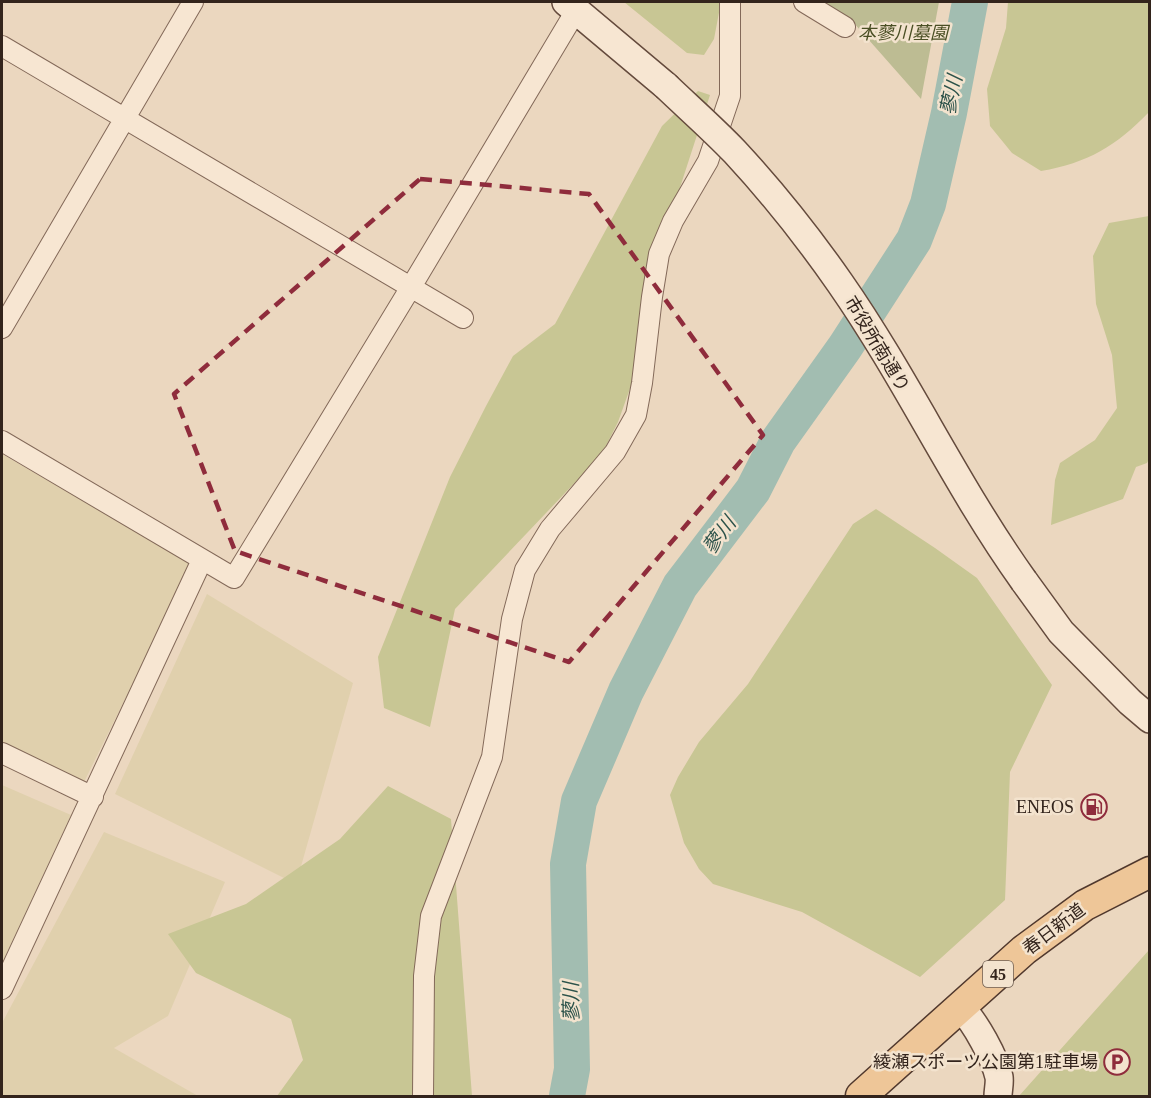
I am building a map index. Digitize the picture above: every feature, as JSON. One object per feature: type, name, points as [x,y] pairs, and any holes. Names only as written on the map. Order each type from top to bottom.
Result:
[{"type":"main road","name":"春日新道","points":[[861,1096],[1024,950],[1085,905],[1149,873]]},
{"type":"street","points":[[2,328],[193,2]]},
{"type":"street","points":[[423,1096],[424,976],[432,916],[492,757],[512,620],[525,570],[550,529],[615,452],[636,415],[659,254],[673,220],[708,161],[730,96],[730,2]]},
{"type":"street","points":[[804,2],[845,27]]},
{"type":"street","points":[[2,441],[234,578],[411,287],[571,5]]},
{"type":"street","name":"市役所南通り","points":[[571,5],[666,86],[734,151],[789,214],[867,324],[995,541],[1061,632],[1149,718]]},
{"type":"street","points":[[2,46],[463,318]]},
{"type":"street","points":[[2,989],[202,560]]},
{"type":"street","points":[[2,753],[93,797]]},
{"type":"street","points":[[961,1008],[971,1019],[984,1041],[999,1077],[998,1096]]},
{"type":"highlighted area","points":[[420,179],[589,194],[763,435],[569,662],[235,551],[174,394]]},
{"type":"shaded area","points":[[624,2],[721,2],[714,39],[704,55],[687,53]]},
{"type":"shaded area","points":[[1008,2],[1149,2],[1149,112],[1113,144],[1087,158],[1058,168],[1041,171],[1012,153],[990,126],[987,89],[1006,28]]},
{"type":"shaded area","points":[[698,91],[710,95],[673,209],[632,383],[618,422],[602,454],[455,609],[430,727],[384,708],[378,657],[450,477],[486,406],[513,356],[555,324],[662,126]]},
{"type":"shaded area","points":[[1149,216],[1149,459],[1147,463],[1136,467],[1123,499],[1051,525],[1055,480],[1060,463],[1095,440],[1117,408],[1112,355],[1096,304],[1093,256],[1109,223]]},
{"type":"shaded area","points":[[2,454],[192,564],[83,784],[2,744]]},
{"type":"shaded area","points":[[876,509],[977,578],[1052,685],[1010,772],[1005,900],[920,977],[802,912],[713,884],[699,869],[684,843],[670,795],[699,742],[748,684],[853,524]]},
{"type":"shaded area","points":[[207,594],[353,683],[296,884],[115,794]]},
{"type":"shaded area","points":[[2,785],[71,815],[2,964]]},
{"type":"shaded area","points":[[388,786],[451,819],[472,1096],[277,1096],[303,1060],[291,1019],[196,973],[168,934],[246,904],[340,839]]},
{"type":"shaded area","points":[[104,832],[225,882],[168,1016],[114,1048],[198,1096],[2,1096],[2,1023]]},
{"type":"shaded area","points":[[1149,950],[1149,1096],[1019,1096]]},
{"type":"green space","name":"本蓼川墓園","points":[[807,2],[939,2],[921,99],[853,22],[836,20]]},
{"type":"waterway","name":"蓼川","points":[[567,1096],[572,1069],[568,864],[579,801],[626,691],[680,586],[753,490],[778,441],[845,347],[914,240],[928,204],[949,113],[970,2]]},
{"type":"place","name":"ENEOS","points":[[1094,807]]},
{"type":"place","name":"綾瀬スポーツ公園第1駐車場","points":[[1117,1062]]}]
